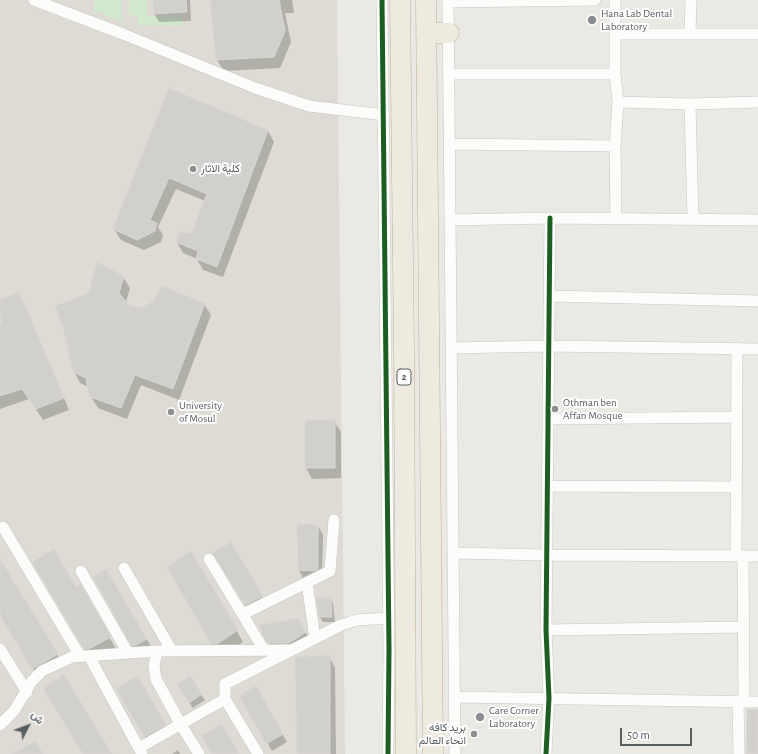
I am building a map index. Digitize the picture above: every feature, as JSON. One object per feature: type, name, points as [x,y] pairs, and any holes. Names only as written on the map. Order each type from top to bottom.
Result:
[{"type":"highway","name":"2","points":[[400,0],[390,126],[404,348],[406,754]]},
{"type":"highway","points":[[426,0],[428,348],[433,754]]},
{"type":"highway","points":[[426,33],[448,33]]},
{"type":"highway","points":[[404,348],[428,348]]},
{"type":"street","points":[[34,0],[255,88],[309,106],[390,126]]},
{"type":"street","points":[[382,0],[390,126],[388,754]]},
{"type":"street","points":[[456,754],[448,1],[595,0]]},
{"type":"street","points":[[615,0],[615,74],[618,102],[615,146],[616,219]]},
{"type":"street","points":[[690,33],[691,0]]},
{"type":"street","points":[[616,34],[758,34]]},
{"type":"street","points":[[449,74],[615,74]]},
{"type":"street","points":[[618,102],[690,104],[758,102]]},
{"type":"street","points":[[690,104],[693,219]]},
{"type":"street","points":[[450,144],[615,146]]},
{"type":"street","points":[[450,220],[550,218],[758,220]]},
{"type":"street","points":[[546,754],[549,698],[546,630],[546,555],[550,218]]},
{"type":"street","points":[[549,296],[758,301]]},
{"type":"street","points":[[452,348],[549,346],[758,349]]},
{"type":"street","points":[[737,348],[737,487],[743,627],[739,754]]},
{"type":"street","points":[[548,419],[737,417]]},
{"type":"street","points":[[547,486],[737,487]]},
{"type":"street","points":[[243,614],[330,571],[334,520]]},
{"type":"street","points":[[3,527],[84,656],[141,751],[181,725],[225,700]]},
{"type":"street","points":[[454,553],[758,556]]},
{"type":"street","points":[[209,559],[264,650]]},
{"type":"street","points":[[124,568],[172,651]]},
{"type":"street","points":[[82,571],[128,653]]},
{"type":"street","points":[[307,583],[315,638]]},
{"type":"street","points":[[258,754],[225,700],[225,684],[341,625],[351,621],[389,618]]},
{"type":"street","points":[[546,630],[743,627]]},
{"type":"street","points":[[0,649],[27,692]]},
{"type":"street","points":[[0,725],[14,711],[27,692],[32,681],[42,671],[72,657],[156,651],[290,650]]},
{"type":"street","points":[[156,651],[154,666],[156,678],[181,725],[199,754]]},
{"type":"street","points":[[455,697],[758,702]]},
{"type":"shaded area","name":"University of Mosul","points":[[0,0],[337,0],[345,754],[0,754]]},
{"type":"green space","points":[[94,0],[121,0],[121,22],[94,11]]},
{"type":"green space","points":[[129,0],[147,0],[147,16],[182,17],[182,26],[138,25],[138,15],[129,15]]},
{"type":"building","points":[[153,0],[186,0],[187,12],[153,14]]},
{"type":"building","points":[[210,0],[279,0],[285,31],[274,57],[216,60]]},
{"type":"building","points":[[169,88],[268,130],[217,267],[196,259],[198,251],[176,242],[179,231],[191,234],[207,194],[169,178],[150,220],[157,223],[155,231],[137,240],[113,229]]},
{"type":"building","points":[[97,262],[124,276],[119,293],[129,305],[144,308],[154,300],[162,286],[205,303],[173,389],[135,375],[121,408],[90,397],[86,378],[73,372],[63,327],[55,306],[89,293]]},
{"type":"building","points":[[19,292],[64,398],[36,409],[22,389],[0,396],[0,324],[2,323],[0,316],[0,300]]},
{"type":"building","points":[[305,420],[335,420],[335,468],[305,468]]},
{"type":"building","points":[[297,524],[318,525],[318,569],[314,571],[298,570]]},
{"type":"building","points":[[231,542],[263,596],[245,605],[212,553]]},
{"type":"building","points":[[54,549],[76,587],[81,584],[111,637],[89,649],[84,649],[32,562]]},
{"type":"building","points":[[191,551],[238,630],[217,644],[211,644],[167,567]]},
{"type":"building","points":[[0,559],[58,654],[32,669],[0,615]]},
{"type":"building","points":[[106,569],[147,639],[136,645],[132,646],[93,577]]},
{"type":"building","points":[[331,597],[332,617],[319,617],[316,598]]},
{"type":"building","points":[[299,618],[306,632],[289,643],[268,643],[262,633],[260,625]]},
{"type":"building","points":[[330,655],[330,754],[297,754],[295,657]]},
{"type":"building","points":[[64,674],[112,754],[83,754],[43,689]]},
{"type":"building","points":[[138,676],[166,725],[144,737],[116,688]]},
{"type":"building","points":[[190,676],[202,694],[189,703],[177,685]]},
{"type":"building","points":[[256,686],[283,734],[266,744],[239,696]]},
{"type":"building","points":[[747,709],[758,709],[758,754],[746,754]]},
{"type":"building","points":[[222,724],[239,754],[212,754],[201,736]]},
{"type":"building","points":[[36,741],[43,754],[11,754]]},
{"type":"cycle path","points":[[382,0],[389,649],[388,754]]},
{"type":"cycle path","points":[[546,754],[549,698],[546,630],[550,218]]},
{"type":"place","name":"Hana Lab Dental Laboratory","points":[[592,20]]},
{"type":"place","name":"كلية الاثار","points":[[193,169]]},
{"type":"place","name":"Othman ben Affan Mosque","points":[[555,409]]},
{"type":"place","name":"University of Mosul","points":[[171,412]]},
{"type":"place","name":"Care Corner Laboratory","points":[[480,717]]},
{"type":"place","name":"بريد كافه انحاء العالم","points":[[474,734]]}]
